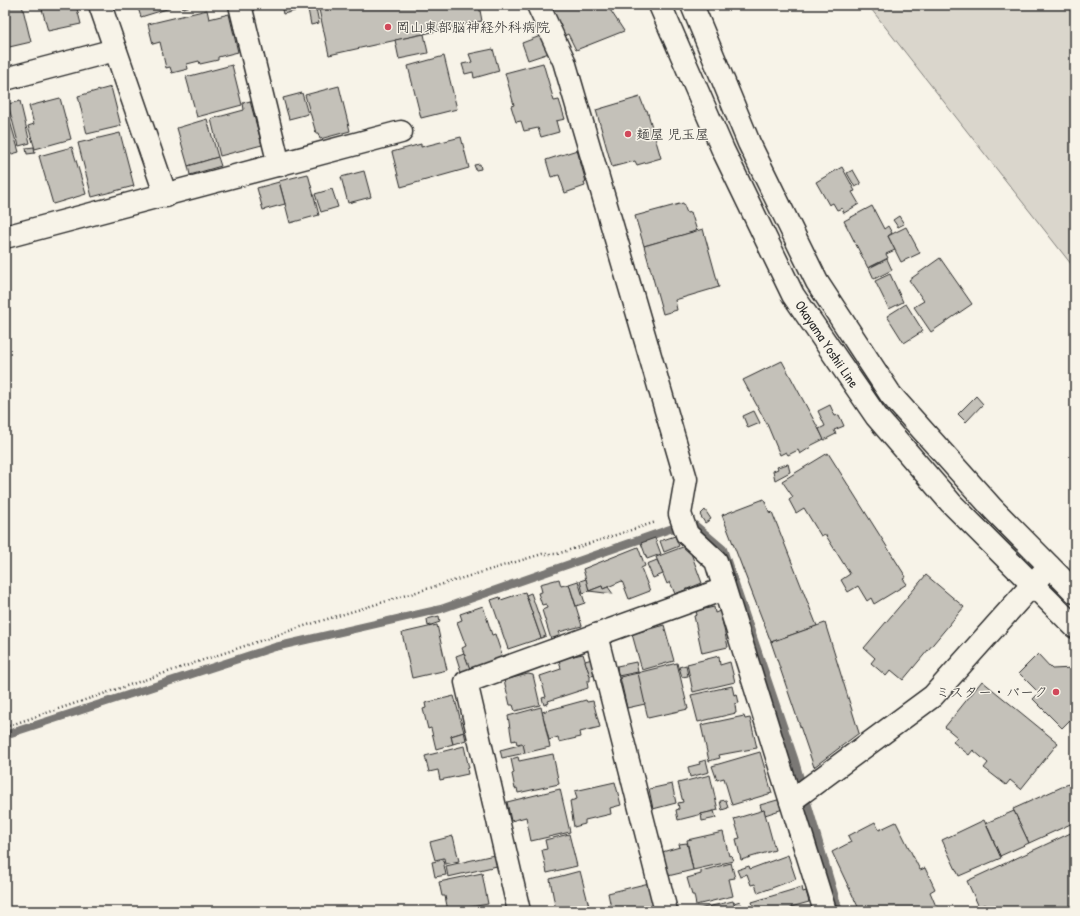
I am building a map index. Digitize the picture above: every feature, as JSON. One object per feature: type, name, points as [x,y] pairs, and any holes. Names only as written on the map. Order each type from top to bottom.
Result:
[{"type":"street","points":[[100,5],[166,196]]},
{"type":"street","points":[[240,5],[279,165]]},
{"type":"street","points":[[538,5],[564,61],[686,479],[680,514],[687,534],[716,562],[826,911]]},
{"type":"street","name":"Okayama Yoshii Line","points":[[660,5],[722,150],[793,295],[876,416],[951,503],[1075,627]]},
{"type":"street","name":"Okayama Yoshii Line","points":[[692,5],[749,143],[817,282],[891,395],[993,509],[1075,592]]},
{"type":"street","points":[[5,79],[116,50]]},
{"type":"street","points":[[5,237],[166,196],[401,132]]},
{"type":"street","points":[[791,801],[933,696],[1033,586],[1049,566]]},
{"type":"street","points":[[519,911],[466,682],[724,589]]},
{"type":"street","points":[[596,636],[666,911]]},
{"type":"path","points":[[5,727],[300,627],[542,554],[557,554],[680,514]]},
{"type":"shaded area","points":[[868,5],[1075,5],[1075,269]]},
{"type":"building","points":[[5,5],[22,5],[31,42],[5,48]]},
{"type":"building","points":[[44,5],[76,5],[81,24],[48,31],[42,9],[45,8]]},
{"type":"building","points":[[137,5],[169,5],[170,8],[141,17]]},
{"type":"building","points":[[182,5],[195,5],[183,8]]},
{"type":"building","points":[[281,5],[294,5],[295,11],[283,14]]},
{"type":"building","name":"岡山東部脳神経外科病院","points":[[318,5],[479,5],[482,21],[329,55]]},
{"type":"building","points":[[555,5],[607,5],[624,31],[576,50],[568,34],[564,36],[552,7]]},
{"type":"building","points":[[316,8],[319,23],[311,25],[308,9]]},
{"type":"building","points":[[207,10],[209,19],[229,14],[238,52],[218,57],[218,60],[200,64],[199,61],[187,64],[188,69],[172,73],[170,67],[166,68],[160,42],[153,44],[148,24]]},
{"type":"building","points":[[424,34],[428,53],[399,59],[395,40]]},
{"type":"building","points":[[543,35],[549,53],[528,60],[522,43]]},
{"type":"building","points":[[493,49],[499,71],[474,78],[473,72],[465,74],[462,64],[472,62],[469,54]]},
{"type":"building","points":[[444,56],[457,109],[421,118],[408,66]]},
{"type":"building","points":[[543,63],[554,101],[559,100],[565,119],[556,121],[559,132],[541,137],[538,128],[524,131],[521,121],[516,122],[511,106],[514,105],[505,73]]},
{"type":"building","points":[[232,65],[242,105],[197,117],[186,77]]},
{"type":"building","points":[[339,86],[350,131],[320,139],[318,133],[316,133],[305,95]]},
{"type":"building","points":[[111,87],[121,126],[87,134],[78,96]]},
{"type":"building","points":[[302,93],[308,114],[289,119],[283,98]]},
{"type":"building","name":"麺屋 児玉屋","points":[[640,97],[645,110],[647,110],[661,158],[637,165],[635,161],[612,167],[596,110]]},
{"type":"building","points":[[60,98],[71,139],[35,149],[28,126],[34,124],[29,106]]},
{"type":"building","points":[[20,101],[30,143],[19,146],[8,104]]},
{"type":"building","points":[[250,101],[262,145],[220,156],[211,119],[244,110],[243,103]]},
{"type":"building","points":[[5,104],[19,152],[5,156]]},
{"type":"building","points":[[207,119],[218,157],[188,166],[177,128]]},
{"type":"building","points":[[120,133],[134,186],[92,197],[78,143]]},
{"type":"building","points":[[461,137],[469,168],[401,187],[392,152],[421,144],[421,147]]},
{"type":"building","points":[[34,147],[35,153],[27,154],[26,148]]},
{"type":"building","points":[[72,147],[86,194],[53,204],[39,156]]},
{"type":"building","points":[[577,150],[586,182],[584,182],[585,186],[565,193],[559,175],[551,177],[546,160]]},
{"type":"building","points":[[218,157],[221,166],[190,175],[188,166]]},
{"type":"building","points":[[480,164],[481,169],[476,170],[474,165]]},
{"type":"building","points":[[842,167],[855,191],[852,192],[859,204],[844,213],[842,208],[837,210],[833,203],[829,205],[816,182]]},
{"type":"building","points":[[853,170],[861,184],[855,187],[847,173]]},
{"type":"building","points":[[364,171],[371,197],[348,203],[341,177]]},
{"type":"building","points":[[308,174],[319,215],[290,223],[279,181]]},
{"type":"building","points":[[279,182],[285,204],[263,210],[257,188]]},
{"type":"building","points":[[332,189],[338,207],[321,212],[315,194]]},
{"type":"building","points":[[683,203],[687,213],[691,212],[697,231],[644,246],[635,216]]},
{"type":"building","points":[[872,206],[884,229],[888,226],[892,233],[888,236],[895,250],[886,254],[888,258],[868,268],[844,221]]},
{"type":"building","points":[[899,216],[904,224],[898,227],[893,220]]},
{"type":"building","points":[[906,227],[920,253],[901,262],[888,236]]},
{"type":"building","points":[[703,229],[719,287],[675,300],[677,310],[663,314],[644,246]]},
{"type":"building","points":[[940,258],[972,304],[931,332],[914,307],[924,301],[909,280]]},
{"type":"building","points":[[887,259],[892,270],[874,279],[869,268]]},
{"type":"building","points":[[890,274],[903,302],[889,309],[875,281]]},
{"type":"building","points":[[906,304],[923,331],[904,343],[887,316]]},
{"type":"building","points":[[782,361],[824,439],[810,446],[811,447],[800,454],[798,450],[788,455],[786,452],[780,455],[767,424],[743,380]]},
{"type":"building","points":[[976,396],[983,404],[966,422],[958,414]]},
{"type":"building","points":[[830,405],[835,416],[839,415],[844,426],[834,430],[836,434],[824,440],[819,429],[825,426],[818,411]]},
{"type":"building","points":[[754,411],[760,423],[748,428],[743,416]]},
{"type":"building","points":[[828,453],[906,577],[903,579],[907,584],[874,604],[871,598],[867,601],[858,586],[848,592],[841,580],[850,574],[825,534],[821,536],[804,508],[796,513],[789,500],[793,497],[782,481]]},
{"type":"building","points":[[788,464],[790,472],[775,480],[773,471],[778,469],[777,467]]},
{"type":"building","points":[[764,499],[770,514],[772,512],[817,626],[771,642],[722,515]]},
{"type":"building","points":[[705,510],[711,519],[705,523],[700,515]]},
{"type":"building","points":[[675,536],[679,546],[664,552],[660,541]]},
{"type":"building","points":[[655,538],[661,554],[647,559],[641,543]]},
{"type":"building","points":[[688,545],[702,583],[675,594],[670,582],[667,584],[656,557]]},
{"type":"building","points":[[638,547],[645,566],[641,568],[650,591],[629,599],[622,581],[603,589],[602,586],[589,591],[583,569]]},
{"type":"building","points":[[657,560],[663,574],[653,578],[647,564]]},
{"type":"building","points":[[926,575],[964,607],[903,680],[891,670],[886,676],[871,663],[875,658],[864,648]]},
{"type":"building","points":[[559,579],[561,586],[569,584],[582,626],[559,632],[561,636],[551,639],[542,610],[547,608],[546,604],[542,605],[538,593],[542,592],[540,584]]},
{"type":"building","points":[[586,579],[589,591],[583,593],[580,581]]},
{"type":"building","points":[[578,581],[585,603],[576,606],[569,584]]},
{"type":"building","points":[[602,586],[603,589],[608,587],[613,594],[589,591]]},
{"type":"building","points":[[525,592],[541,638],[508,649],[491,600],[500,597],[501,600]]},
{"type":"building","points":[[531,593],[546,636],[541,638],[526,595]]},
{"type":"building","points":[[483,606],[492,635],[495,634],[503,658],[470,670],[462,648],[466,646],[457,622],[462,620],[460,614]]},
{"type":"building","points":[[714,607],[715,613],[720,611],[728,647],[702,653],[694,616],[697,615],[696,611]]},
{"type":"building","points":[[439,616],[440,622],[428,626],[427,619]]},
{"type":"building","points":[[825,623],[859,733],[814,767],[771,642]]},
{"type":"building","points":[[437,625],[447,670],[412,678],[402,633]]},
{"type":"building","points":[[664,625],[674,661],[642,670],[632,634]]},
{"type":"building","points":[[464,653],[470,669],[461,672],[456,656]]},
{"type":"building","points":[[583,654],[590,676],[590,681],[587,681],[588,688],[548,701],[549,703],[544,705],[542,698],[546,697],[540,676],[561,669],[559,659]]},
{"type":"building","name":"ミスター・バーク","points":[[1038,654],[1052,669],[1074,668],[1073,690],[1075,688],[1075,715],[1062,728],[1033,699],[1039,693],[1019,673]]},
{"type":"building","points":[[719,656],[720,665],[730,662],[735,682],[693,692],[687,664]]},
{"type":"building","points":[[592,659],[597,675],[590,676],[585,661]]},
{"type":"building","points":[[636,662],[638,672],[618,676],[617,666]]},
{"type":"building","points":[[677,663],[688,709],[648,718],[637,673]]},
{"type":"building","points":[[686,665],[688,676],[682,677],[679,667]]},
{"type":"building","points":[[638,673],[645,704],[627,708],[620,677]]},
{"type":"building","points":[[528,674],[533,675],[540,705],[515,711],[513,705],[510,705],[504,680]]},
{"type":"building","points":[[982,681],[1058,743],[1021,789],[1010,780],[1006,785],[984,768],[988,763],[973,750],[969,755],[953,742],[957,737],[945,727]]},
{"type":"building","points":[[732,686],[734,695],[737,694],[739,703],[735,704],[736,713],[698,722],[691,695]]},
{"type":"building","points":[[454,696],[464,732],[451,736],[453,744],[436,749],[431,728],[428,729],[423,709],[426,708],[425,703]]},
{"type":"building","points":[[586,700],[587,702],[593,701],[600,727],[580,732],[581,737],[559,742],[558,737],[549,740],[542,712]]},
{"type":"building","points":[[541,707],[550,747],[525,753],[522,743],[517,744],[516,740],[512,741],[508,716]]},
{"type":"building","points":[[744,716],[745,719],[750,718],[757,748],[719,755],[720,758],[709,761],[701,725]]},
{"type":"building","points":[[464,732],[466,740],[453,744],[451,736]]},
{"type":"building","points":[[523,744],[525,753],[502,758],[500,750]]},
{"type":"building","points":[[464,746],[469,768],[467,769],[468,774],[440,780],[438,770],[429,772],[425,756]]},
{"type":"building","points":[[760,752],[772,793],[732,805],[724,778],[717,780],[712,766]]},
{"type":"building","points":[[553,754],[559,784],[518,793],[517,788],[515,789],[511,759],[518,757],[519,761]]},
{"type":"building","points":[[706,760],[709,772],[690,777],[688,767],[700,764],[699,762]]},
{"type":"building","points":[[710,775],[718,810],[678,820],[676,810],[679,809],[678,803],[683,802],[678,783]]},
{"type":"building","points":[[1075,781],[1075,822],[1029,843],[1013,809]]},
{"type":"building","points":[[615,782],[621,805],[610,808],[611,814],[585,820],[585,824],[574,827],[570,801],[577,799],[575,791]]},
{"type":"building","points":[[672,784],[676,803],[653,809],[649,789]]},
{"type":"building","points":[[560,789],[570,832],[531,841],[526,817],[511,821],[507,802]]},
{"type":"building","points":[[781,799],[783,809],[765,815],[764,810],[762,811],[760,805]]},
{"type":"building","points":[[726,800],[728,808],[722,810],[720,801]]},
{"type":"building","points":[[764,810],[775,850],[741,860],[736,839],[740,838],[734,819]]},
{"type":"building","points":[[714,811],[716,818],[702,821],[701,814]]},
{"type":"building","points":[[1014,811],[1029,843],[1000,856],[986,823]]},
{"type":"building","points":[[984,820],[1001,858],[959,876],[942,840]]},
{"type":"building","points":[[875,822],[879,830],[896,822],[920,870],[925,868],[935,889],[930,892],[938,911],[860,911],[832,852],[851,842],[848,836]]},
{"type":"building","points":[[1075,831],[1075,910],[988,911],[985,904],[979,907],[967,881]]},
{"type":"building","points":[[723,832],[729,856],[731,855],[733,861],[693,870],[687,840]]},
{"type":"building","points":[[569,834],[577,866],[547,873],[542,850],[547,849],[545,840]]},
{"type":"building","points":[[453,836],[459,861],[445,864],[444,858],[435,860],[430,842]]},
{"type":"building","points":[[687,843],[693,870],[668,876],[662,852],[680,847],[679,844]]},
{"type":"building","points":[[494,855],[497,866],[448,877],[446,866]]},
{"type":"building","points":[[788,855],[796,879],[758,893],[755,884],[751,885],[747,874],[740,877],[737,870],[749,866],[750,869]]},
{"type":"building","points":[[443,860],[446,875],[435,877],[432,862]]},
{"type":"building","points":[[731,863],[735,878],[729,879],[733,896],[696,905],[694,895],[692,895],[687,878],[701,874],[701,871]]},
{"type":"building","points":[[580,871],[590,910],[556,911],[550,879]]},
{"type":"building","points":[[482,873],[488,904],[448,911],[445,896],[442,896],[439,882]]},
{"type":"building","points":[[649,883],[656,911],[617,911],[616,907],[611,908],[608,893]]},
{"type":"building","points":[[802,887],[803,892],[806,891],[809,902],[791,907],[792,911],[755,911],[752,902]]},
{"type":"building","points":[[733,901],[736,911],[690,911]]},
{"type":"building","points":[[740,901],[743,911],[736,911],[734,903]]},
{"type":"building","points":[[498,908],[499,911],[484,911]]},
{"type":"waterway","points":[[5,735],[275,647],[441,609],[670,529],[695,525],[723,549],[794,758],[839,911]]},
{"type":"place","name":"岡山東部脳神経外科病院","points":[[388,27]]},
{"type":"place","name":"麺屋 児玉屋","points":[[628,134]]},
{"type":"place","name":"ミスター・バーク","points":[[1056,692]]}]
